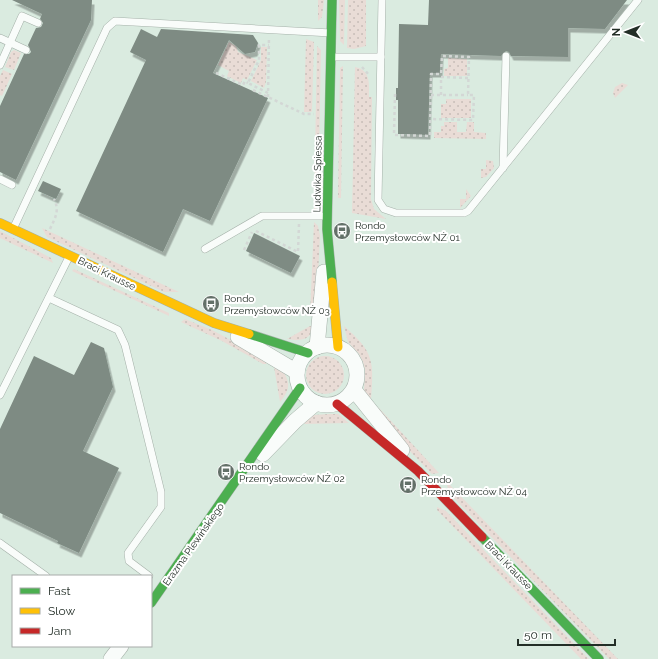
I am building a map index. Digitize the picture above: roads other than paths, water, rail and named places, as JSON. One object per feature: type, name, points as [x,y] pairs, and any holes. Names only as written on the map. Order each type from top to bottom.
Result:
[{"type":"street","name":"Ludwika Spiessa","points":[[332,0],[327,223],[338,347]]},
{"type":"street","name":"Braci Krausse","points":[[0,223],[214,323],[297,372]]},
{"type":"street","points":[[312,350],[331,346],[338,347],[350,356],[354,362],[357,376],[354,390],[347,398],[337,404],[326,405],[316,403],[306,397],[300,388],[297,372],[299,365],[312,350],[327,223]]},
{"type":"street","name":"Braci Krausse","points":[[214,323],[312,350]]},
{"type":"street","name":"Erazma Plewińskiego","points":[[152,602],[235,484],[300,388]]},
{"type":"street","name":"Braci Krausse","points":[[354,390],[418,471],[600,659]]},
{"type":"street","name":"Erazma Plewińskiego","points":[[235,484],[295,421],[316,403]]},
{"type":"street","name":"Braci Krausse","points":[[337,404],[418,471]]},
{"type":"street","points":[[112,659],[120,647]]},
{"type":"lane","points":[[382,0],[378,200],[384,209],[396,213],[464,213],[471,208],[638,0]]},
{"type":"lane","points":[[0,65],[22,16],[38,23]]},
{"type":"lane","points":[[13,229],[107,28],[115,21],[331,32]]},
{"type":"lane","points":[[0,38],[26,50]]},
{"type":"lane","points":[[503,168],[506,56]]},
{"type":"lane","points":[[330,57],[381,57]]},
{"type":"lane","points":[[0,179],[12,185]]},
{"type":"lane","points":[[205,249],[262,216],[299,216],[327,223]]},
{"type":"lane","points":[[0,395],[70,255]]},
{"type":"lane","points":[[49,298],[118,330],[125,345],[161,492],[161,507],[128,553],[130,561],[148,575]]},
{"type":"lane","points":[[0,543],[45,575]]},
{"type":"lane","points":[[152,578],[163,586]]},
{"type":"place","name":"Rondo Przemysłowców NŻ 01","points":[[342,231]]},
{"type":"place","name":"Rondo Przemysłowców NŻ 03","points":[[211,304]]},
{"type":"place","name":"Rondo Przemysłowców NŻ 02","points":[[226,472]]},
{"type":"place","name":"Rondo Przemysłowców NŻ 04","points":[[408,485]]}]
